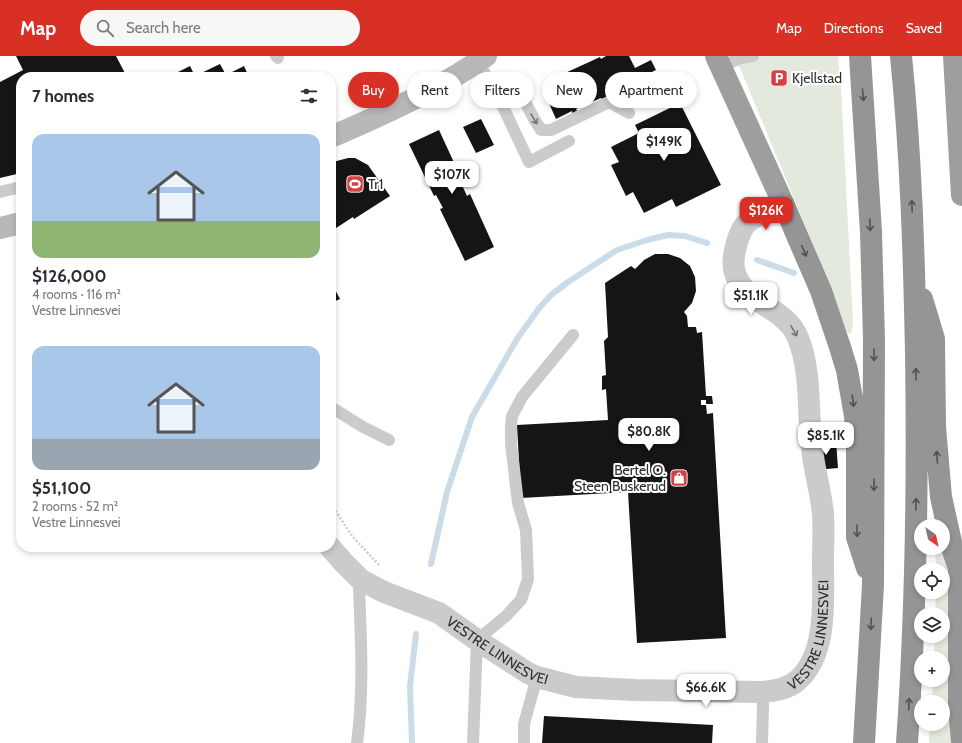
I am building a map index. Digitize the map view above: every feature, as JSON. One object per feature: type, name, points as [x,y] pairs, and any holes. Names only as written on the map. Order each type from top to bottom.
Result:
[{"type":"highway","points":[[860,56],[871,232],[874,339],[873,585],[864,743]]},
{"type":"highway","points":[[901,56],[911,181],[917,484],[907,743]]},
{"type":"highway","points":[[954,56],[962,195]]},
{"type":"highway","points":[[718,62],[783,203],[821,291],[847,370],[852,395],[856,438],[857,537],[873,585]]},
{"type":"highway","points":[[914,273],[934,339],[935,427],[938,474],[945,518],[960,574],[959,708],[962,740]]},
{"type":"main road","points":[[336,135],[402,105],[482,59]]},
{"type":"main road","points":[[0,228],[16,224]]},
{"type":"street","name":"VESTRE LINNESVEI","points":[[334,552],[343,562],[370,584],[440,613],[477,640],[528,673],[537,677],[576,687],[635,690],[762,692],[780,690],[797,681],[804,674],[814,657],[821,629],[823,609],[823,514],[812,448],[807,377],[801,346],[794,328],[784,318],[748,294],[742,286],[734,268],[735,249],[738,240],[748,222],[783,203]]},
{"type":"lane","points":[[718,62],[753,56]]},
{"type":"lane","points":[[482,59],[529,162],[569,141]]},
{"type":"lane","points":[[528,108],[541,130],[551,130],[609,102],[629,113]]},
{"type":"lane","points":[[0,192],[16,188]]},
{"type":"lane","points":[[474,743],[477,640],[506,616],[521,600],[528,579],[526,530],[518,503],[511,444],[512,416],[522,397],[573,335]]},
{"type":"lane","points":[[336,410],[363,427],[389,440]]},
{"type":"lane","points":[[357,743],[360,727],[361,679],[359,588],[370,584]]},
{"type":"lane","points":[[524,743],[524,724],[537,677]]},
{"type":"lane","points":[[762,692],[762,743]]},
{"type":"path","points":[[336,512],[352,536],[387,574],[370,584]]},
{"type":"shaded area","points":[[735,56],[838,56],[841,87],[853,323],[851,334],[847,332],[812,242]]},
{"type":"shaded area","points":[[935,555],[944,555],[946,563],[936,563]]},
{"type":"shaded area","points":[[950,577],[955,743],[929,743],[930,731],[950,731],[950,695],[932,695],[933,687],[950,687],[950,651],[934,651],[935,643],[950,643],[950,607],[935,607],[936,599],[950,599]]},
{"type":"building","points":[[16,56],[116,56],[124,72],[19,72],[23,70]]},
{"type":"building","points":[[606,56],[629,56],[635,68],[651,60],[656,70],[652,72],[605,72],[605,98],[597,100],[597,72],[567,72],[600,57],[601,59]]},
{"type":"building","points":[[220,64],[224,72],[203,72]]},
{"type":"building","points":[[190,66],[193,72],[178,72]]},
{"type":"building","points":[[244,66],[247,72],[232,72]]},
{"type":"building","points":[[16,74],[16,174],[0,178],[0,82]]},
{"type":"building","points":[[551,108],[578,108],[576,109],[577,111],[572,113],[572,111],[556,119]]},
{"type":"building","points":[[670,108],[682,108],[721,185],[676,207],[672,199],[644,213],[633,192],[626,196],[611,165],[619,162],[611,147],[639,133],[635,125]]},
{"type":"building","points":[[481,119],[494,145],[476,153],[463,127]]},
{"type":"building","points":[[439,130],[463,182],[461,183],[467,196],[470,194],[494,247],[465,261],[440,209],[443,208],[436,195],[434,196],[409,144]]},
{"type":"building","points":[[355,158],[368,165],[390,196],[354,219],[353,217],[336,228],[336,161]]},
{"type":"building","points":[[655,254],[668,254],[680,258],[690,266],[695,277],[696,291],[692,303],[684,312],[687,316],[688,327],[696,327],[697,333],[702,332],[706,396],[712,396],[713,404],[706,404],[706,400],[701,400],[701,405],[706,405],[707,414],[713,413],[726,638],[637,643],[628,492],[521,498],[517,425],[608,420],[606,389],[602,390],[602,376],[606,375],[604,341],[608,337],[605,283],[631,266],[635,269],[644,260]]},
{"type":"building","points":[[336,291],[340,299],[336,301]]},
{"type":"building","points":[[836,441],[838,468],[816,470],[814,443]]},
{"type":"building","points":[[544,716],[713,725],[712,743],[542,743]]},
{"type":"waterway","points":[[431,564],[447,492],[472,417],[517,339],[540,307],[551,295],[568,282],[617,250],[668,235],[685,236],[707,243]]},
{"type":"waterway","points":[[757,260],[794,273]]},
{"type":"waterway","points":[[412,743],[410,686],[416,634]]},
{"type":"place","name":"Kjellstad","points":[[779,78]]},
{"type":"place","name":"Tr1","points":[[355,184]]},
{"type":"place","name":"Bertel O. Steen Buskerud","points":[[679,478]]}]
